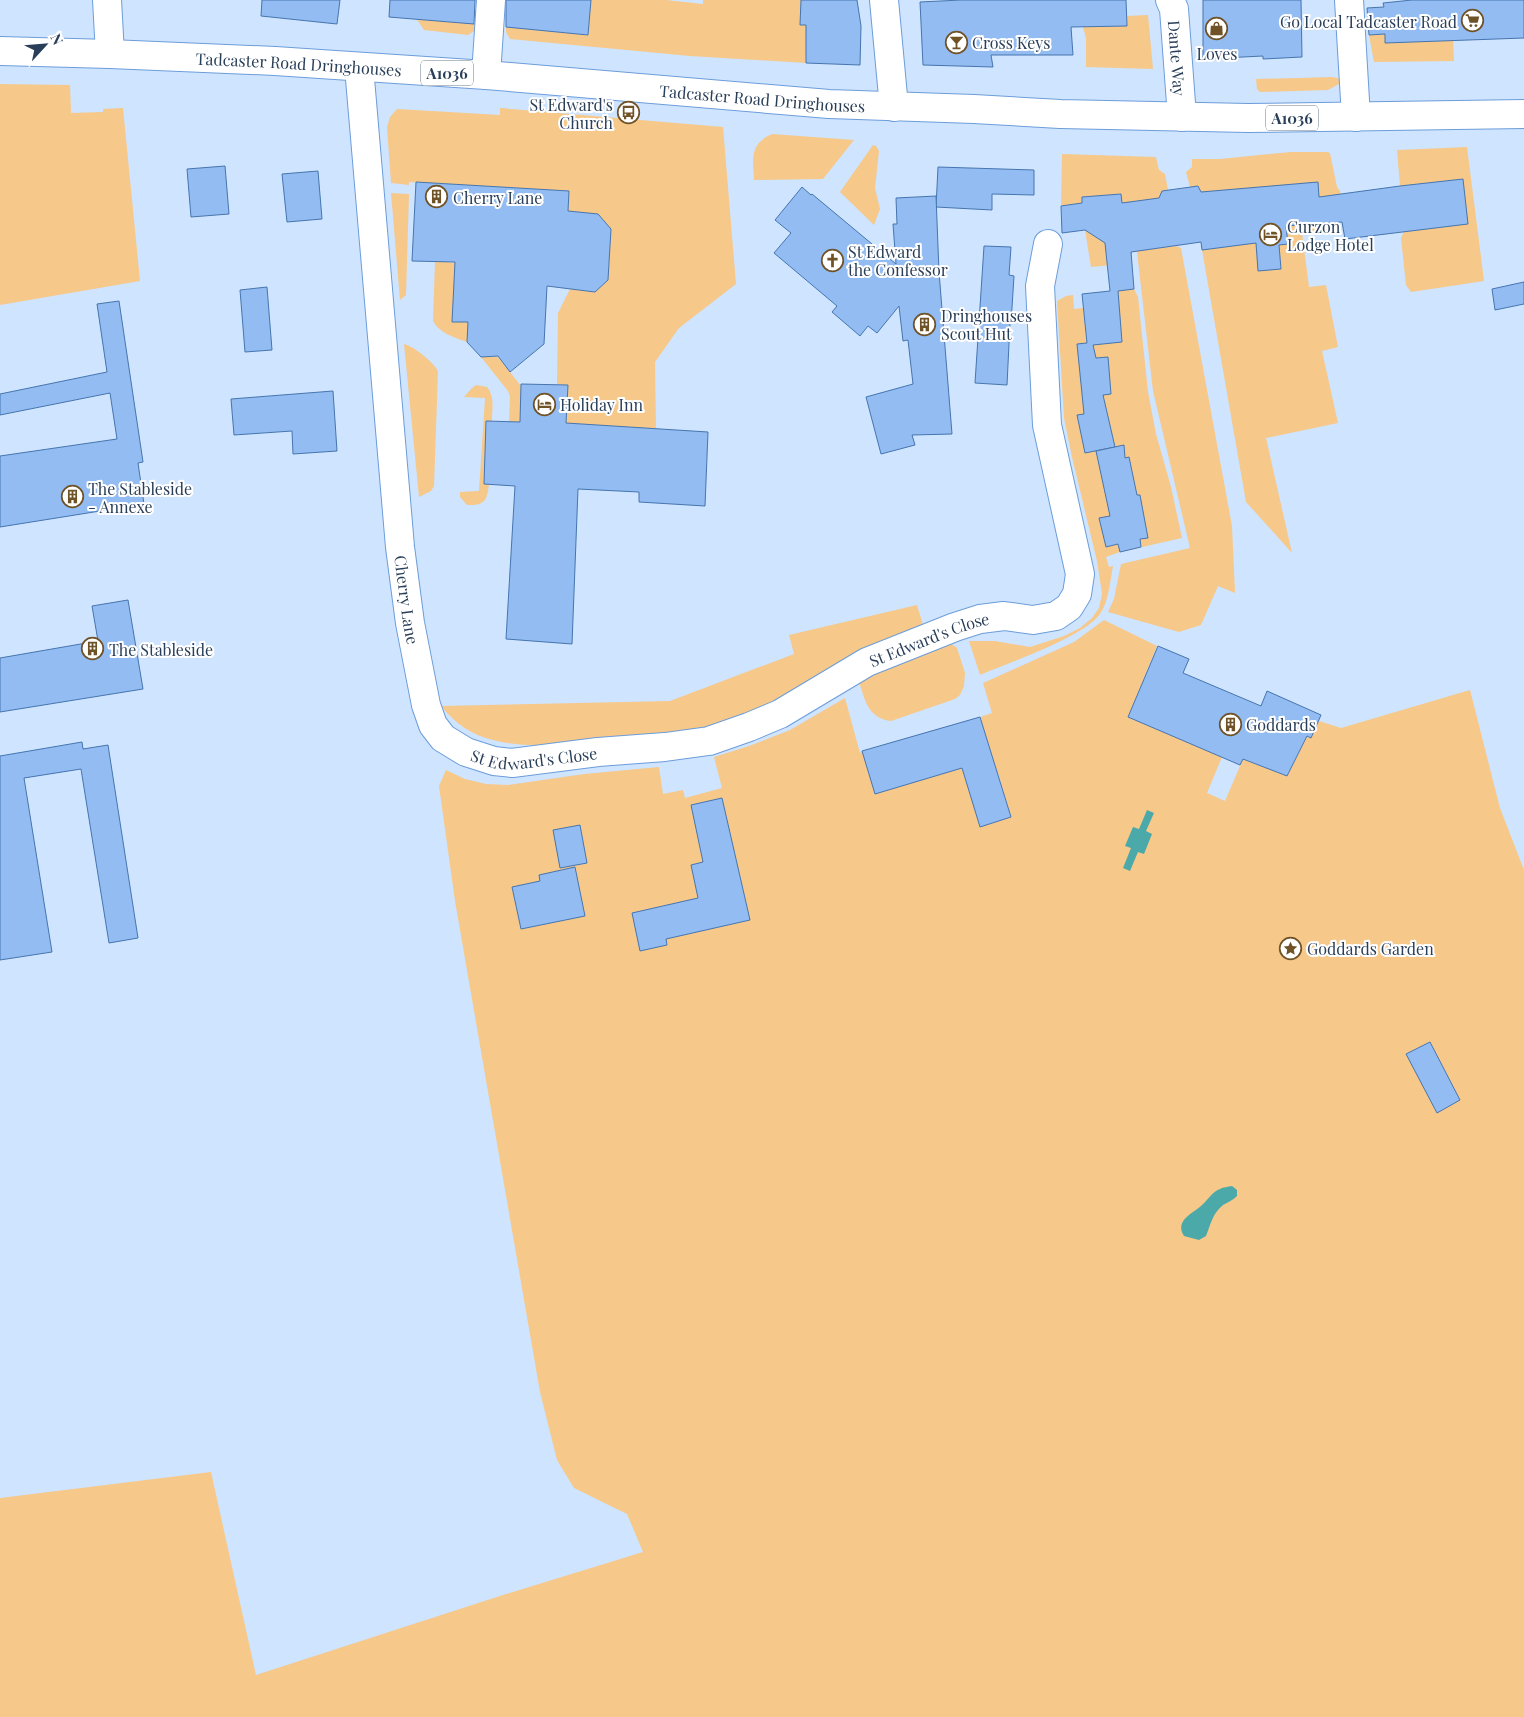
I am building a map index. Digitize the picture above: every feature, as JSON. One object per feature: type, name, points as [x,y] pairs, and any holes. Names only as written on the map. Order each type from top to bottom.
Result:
[{"type":"street","points":[[107,0],[110,54]]},
{"type":"street","points":[[486,75],[491,0]]},
{"type":"street","points":[[884,0],[894,107]]},
{"type":"street","name":"Dante Way","points":[[1170,0],[1174,9],[1182,117]]},
{"type":"street","points":[[1349,0],[1356,117]]},
{"type":"street","name":"Tadcaster Road Dringhouses","points":[[0,51],[110,54],[486,75],[837,105],[1182,117],[1356,117],[1524,114]]},
{"type":"street","name":"Cherry Lane","points":[[359,67],[400,547],[410,623],[426,706],[433,724],[443,738]]},
{"type":"street","name":"St Edward's Close","points":[[443,738],[466,752],[494,761],[512,763],[709,741],[749,728],[780,714],[867,662],[955,627],[980,619],[1004,616],[1033,620],[1056,616],[1069,608],[1077,594],[1080,574],[1047,425],[1040,286],[1048,244]]},
{"type":"shaded area","points":[[591,0],[666,0],[703,4],[703,0],[801,0],[800,25],[806,25],[806,63],[690,56],[510,39],[506,32],[506,27],[588,35]]},
{"type":"shaded area","points":[[1077,6],[1126,16],[1148,15],[1153,69],[1086,67],[1086,38]]},
{"type":"shaded area","points":[[415,10],[418,19],[476,24],[474,31],[468,35],[424,30],[418,21]]},
{"type":"shaded area","points":[[1385,34],[1385,43],[1453,40],[1454,61],[1374,62],[1369,35]]},
{"type":"shaded area","points":[[1332,77],[1342,79],[1339,84],[1328,90],[1260,92],[1257,89],[1256,79]]},
{"type":"shaded area","points":[[0,84],[70,85],[71,113],[103,112],[103,109],[123,108],[140,281],[0,305]]},
{"type":"shaded area","points":[[500,108],[723,127],[736,284],[679,328],[655,362],[656,429],[566,423],[568,386],[557,384],[558,313],[570,289],[595,292],[608,280],[611,229],[598,215],[568,211],[569,191],[409,182],[409,185],[391,183],[387,127],[390,117],[397,109],[500,115]]},
{"type":"shaded area","points":[[772,134],[854,140],[823,179],[754,180],[753,159],[756,147],[759,142]]},
{"type":"shaded area","points":[[873,145],[879,151],[875,188],[880,209],[874,225],[840,192]]},
{"type":"shaded area","points":[[1467,147],[1484,281],[1411,292],[1406,285],[1401,238],[1404,231],[1463,179],[1400,186],[1397,150]]},
{"type":"shaded area","points":[[1291,152],[1330,153],[1342,201],[1327,220],[1327,230],[1302,233],[1309,287],[1326,285],[1338,347],[1322,351],[1338,423],[1266,438],[1292,553],[1246,502],[1202,250],[1233,246],[1225,190],[1201,192],[1198,186],[1190,187],[1186,172],[1192,167],[1192,159],[1220,159]],"holes":[[[1252,188],[1321,223],[1286,226],[1288,244],[1279,245],[1281,269],[1259,270]]]},
{"type":"shaded area","points":[[1062,154],[1156,157],[1159,170],[1165,174],[1168,190],[1162,191],[1137,251],[1176,246],[1181,248],[1232,526],[1235,593],[1218,586],[1201,625],[1179,632],[1108,612],[1114,599],[1121,564],[1190,548],[1153,391],[1137,252],[1132,252],[1132,263],[1091,267],[1085,230],[1125,233],[1121,194],[1082,197],[1082,203],[1061,206]]},
{"type":"shaded area","points":[[391,193],[409,194],[406,295],[400,300]]},
{"type":"shaded area","points":[[435,261],[455,263],[452,322],[468,322],[467,342],[443,332],[433,321]]},
{"type":"shaded area","points":[[1134,289],[1138,297],[1148,392],[1156,434],[1171,487],[1182,538],[1106,557],[1109,567],[1113,566],[1109,591],[1103,609],[1091,623],[1062,640],[980,675],[969,641],[995,641],[1030,647],[1064,636],[1080,628],[1092,618],[1099,608],[1102,594],[1097,561],[1064,418],[1057,301],[1066,296],[1073,295],[1074,309],[1083,308],[1087,345],[1122,342],[1120,324],[1110,291]]},
{"type":"shaded area","points":[[404,344],[423,355],[438,371],[434,486],[431,491],[419,497]]},
{"type":"shaded area","points":[[481,357],[498,357],[521,386],[520,422],[509,422],[510,397],[508,391]]},
{"type":"shaded area","points":[[476,385],[487,387],[492,399],[492,421],[486,421],[484,483],[489,484],[484,501],[478,504],[467,505],[460,497],[460,492],[479,491],[485,398],[464,397]]},
{"type":"shaded area","points":[[917,605],[923,625],[884,640],[770,704],[730,721],[703,729],[573,743],[525,745],[493,740],[471,732],[452,718],[441,706],[670,701],[794,654],[789,635]]},
{"type":"shaded area","points":[[1104,620],[1157,646],[1128,717],[1222,757],[1207,793],[1225,801],[1243,759],[1287,776],[1300,751],[1279,741],[1285,727],[1311,738],[1319,721],[1341,728],[1470,690],[1500,808],[1524,870],[1524,1717],[0,1717],[0,1498],[211,1472],[256,1675],[643,1552],[627,1514],[574,1488],[557,1460],[540,1392],[455,901],[439,786],[446,770],[465,779],[486,784],[508,785],[584,774],[659,767],[663,794],[683,790],[685,798],[722,788],[714,757],[790,730],[845,698],[860,753],[862,751],[875,794],[962,768],[980,827],[1011,817],[998,773],[990,775],[992,758],[980,717],[992,713],[983,683],[1074,642]],"holes":[[[722,798],[750,920],[666,939],[667,945],[640,950],[632,913],[698,898],[691,865],[703,862],[691,805]],[[580,825],[587,863],[560,868],[554,831]],[[548,873],[576,876],[585,916],[521,929],[512,888],[540,881],[539,875]]]},
{"type":"shaded area","points":[[946,640],[957,648],[965,673],[964,686],[960,695],[955,699],[891,721],[883,719],[872,712],[865,700],[858,679]]},
{"type":"shaded area","points":[[1147,810],[1154,813],[1146,831],[1152,834],[1144,854],[1138,852],[1130,871],[1123,868],[1131,848],[1125,846],[1133,827],[1139,829]]},
{"type":"shaded area","points":[[1232,1186],[1237,1190],[1237,1196],[1216,1212],[1206,1236],[1199,1240],[1184,1236],[1181,1226],[1183,1221],[1215,1192]]},
{"type":"building","points":[[262,0],[340,0],[337,24],[261,16]]},
{"type":"building","points":[[390,0],[475,0],[474,24],[389,17]]},
{"type":"building","points":[[506,0],[591,0],[588,35],[506,27]]},
{"type":"building","points":[[801,0],[857,0],[861,26],[860,65],[806,63],[806,25],[800,25]]},
{"type":"building","points":[[961,0],[1126,0],[1127,26],[1071,27],[1073,55],[991,55],[993,67],[923,65],[920,2]]},
{"type":"building","points":[[1203,0],[1301,0],[1302,57],[1263,59],[1263,56],[1203,59]]},
{"type":"building","points":[[1412,0],[1524,0],[1524,38],[1385,43],[1385,34],[1369,35],[1367,8],[1384,7],[1383,3]]},
{"type":"building","points":[[225,166],[229,214],[191,217],[187,169]]},
{"type":"building","points":[[938,167],[1034,170],[1034,195],[992,194],[992,210],[936,207]]},
{"type":"building","points":[[318,171],[322,219],[287,222],[282,174]]},
{"type":"building","points":[[1463,179],[1468,224],[1345,239],[1342,222],[1286,226],[1288,244],[1279,245],[1281,269],[1258,271],[1256,243],[1202,250],[1201,242],[1131,252],[1134,289],[1118,291],[1122,342],[1093,345],[1096,358],[1108,357],[1111,394],[1103,395],[1115,447],[1085,453],[1077,415],[1084,414],[1077,344],[1087,343],[1082,294],[1110,291],[1105,243],[1085,230],[1062,233],[1061,206],[1082,203],[1082,197],[1121,194],[1122,203],[1159,198],[1162,191],[1198,186],[1201,192],[1318,182],[1319,197]]},
{"type":"building","points":[[416,182],[569,191],[568,211],[598,214],[611,229],[608,280],[595,292],[547,286],[544,344],[510,372],[498,356],[481,357],[467,342],[468,322],[452,322],[455,262],[412,261]]},
{"type":"building","points":[[802,187],[896,264],[893,224],[897,224],[896,198],[936,196],[939,272],[952,434],[912,435],[915,445],[881,454],[866,397],[913,384],[908,340],[903,341],[899,306],[877,333],[868,326],[860,336],[832,312],[837,306],[774,253],[791,233],[775,220]]},
{"type":"building","points":[[984,246],[1011,247],[1009,275],[1014,276],[1007,385],[975,383]]},
{"type":"building","points":[[1524,282],[1524,304],[1495,310],[1492,289]]},
{"type":"building","points":[[267,287],[272,350],[245,352],[240,290]]},
{"type":"building","points":[[119,301],[143,462],[138,463],[144,504],[0,527],[0,456],[117,439],[110,393],[0,415],[0,394],[107,372],[97,304]]},
{"type":"building","points":[[521,384],[568,385],[566,423],[708,432],[705,506],[639,502],[639,492],[578,489],[572,644],[506,639],[515,486],[484,484],[486,421],[520,422]]},
{"type":"building","points":[[333,391],[337,451],[293,454],[292,431],[234,435],[231,399]]},
{"type":"building","points":[[1124,445],[1125,458],[1129,457],[1137,495],[1140,495],[1148,538],[1140,539],[1141,547],[1120,552],[1118,544],[1106,547],[1099,518],[1110,516],[1096,451]]},
{"type":"building","name":"The Stableside","points":[[128,600],[143,689],[0,712],[0,658],[98,641],[92,606]]},
{"type":"building","name":"Goddards","points":[[1158,646],[1189,659],[1183,673],[1261,706],[1267,691],[1321,715],[1311,738],[1307,736],[1287,776],[1243,759],[1240,765],[1128,717]]},
{"type":"building","points":[[980,717],[1011,817],[980,827],[962,768],[875,794],[862,751]]},
{"type":"building","points":[[82,742],[83,749],[108,745],[138,938],[109,943],[81,769],[24,778],[52,952],[0,960],[0,756]]},
{"type":"building","points":[[722,798],[750,920],[666,939],[667,945],[640,951],[632,913],[698,898],[691,865],[703,862],[691,805]]},
{"type":"building","points":[[580,825],[587,863],[560,868],[553,830]]},
{"type":"building","points":[[575,867],[585,916],[521,929],[512,887],[540,881],[539,875]]},
{"type":"building","points":[[1430,1042],[1460,1100],[1437,1113],[1406,1054]]},
{"type":"place","name":"Go Local Tadcaster Road","points":[[1473,21]]},
{"type":"place","name":"Loves","points":[[1217,29]]},
{"type":"place","name":"Cross Keys","points":[[956,42]]},
{"type":"place","name":"St Edward's Church","points":[[629,113]]},
{"type":"place","name":"Cherry Lane","points":[[437,197]]},
{"type":"place","name":"Curzon Lodge Hotel","points":[[1271,235]]},
{"type":"place","name":"St Edward the Confessor","points":[[832,260]]},
{"type":"place","name":"Dringhouses Scout Hut","points":[[925,324]]},
{"type":"place","name":"Holiday Inn","points":[[544,404]]},
{"type":"place","name":"The Stableside - Annexe","points":[[72,497]]},
{"type":"place","name":"The Stableside","points":[[93,649]]},
{"type":"place","name":"Goddards","points":[[1230,724]]},
{"type":"place","name":"Goddards Garden","points":[[1291,948]]}]
